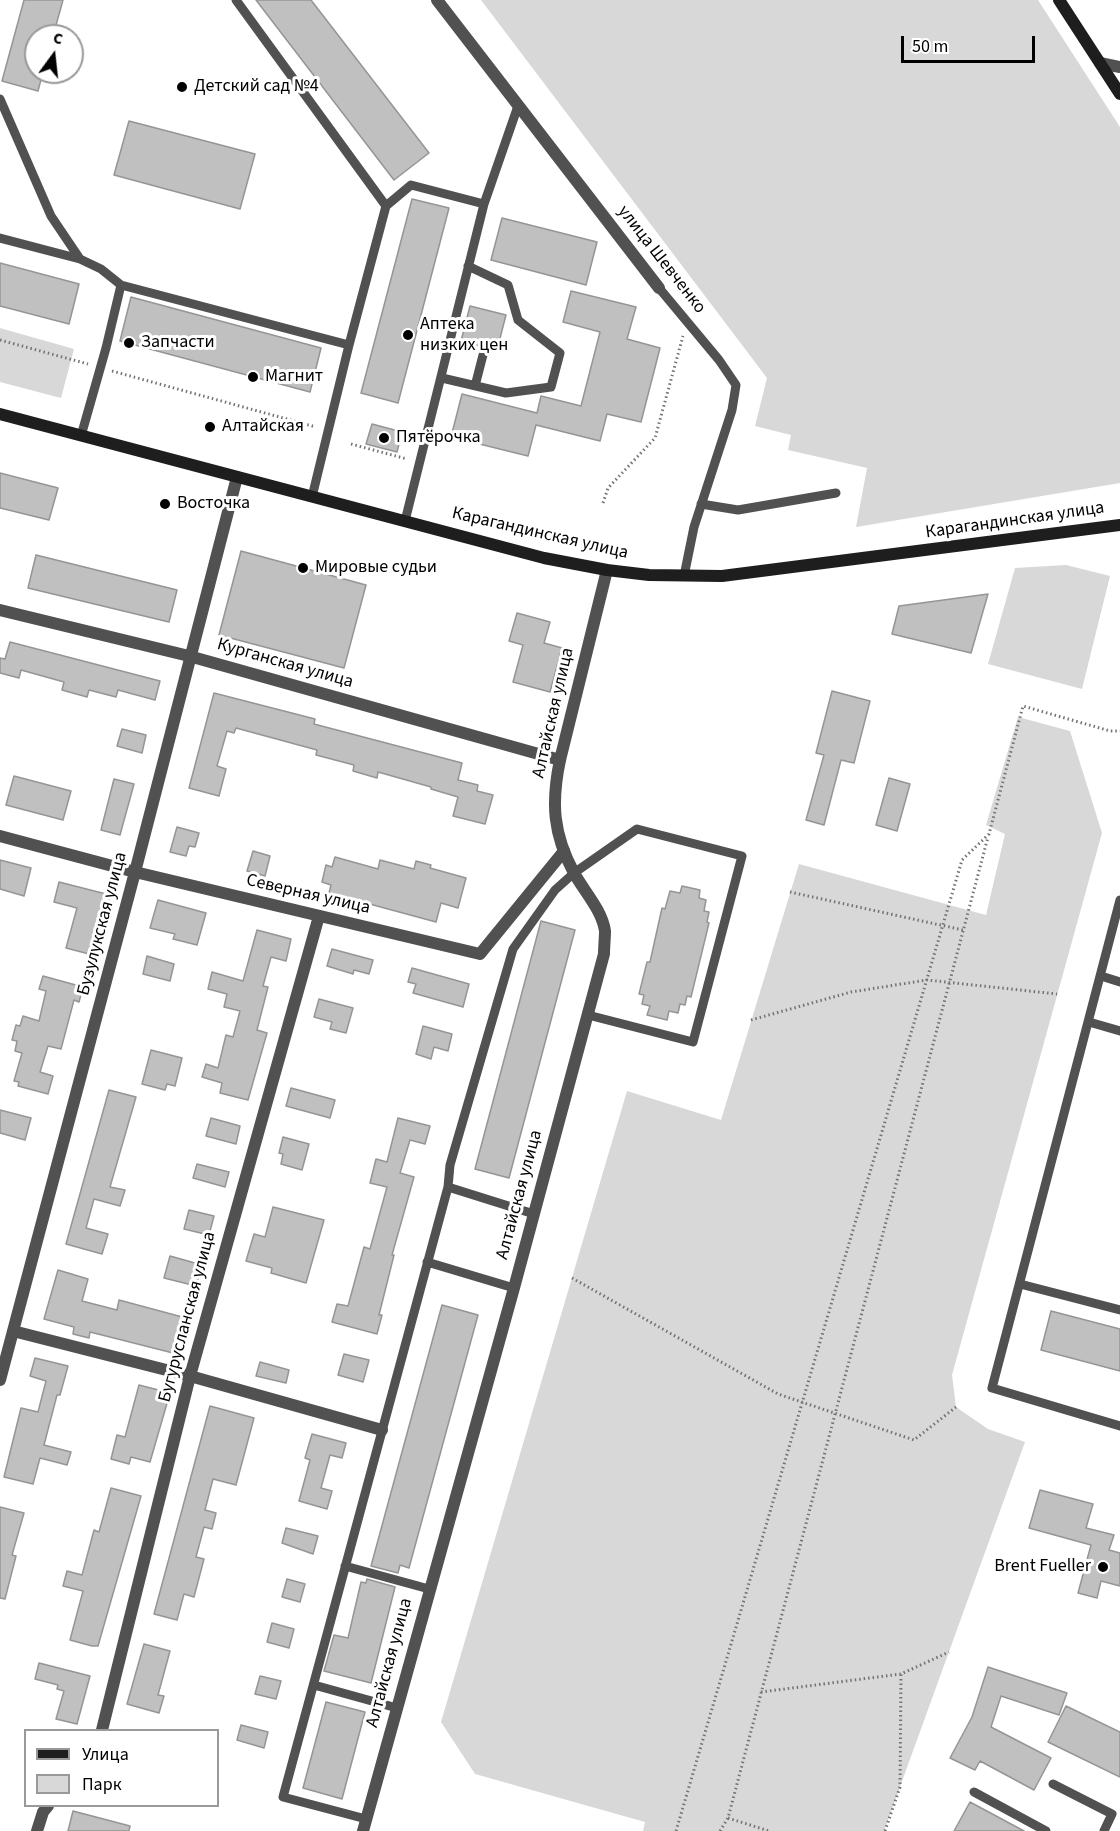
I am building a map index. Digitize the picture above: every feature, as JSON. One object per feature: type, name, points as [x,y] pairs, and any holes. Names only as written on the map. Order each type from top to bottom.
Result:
[{"type":"main road","points":[[1059,0],[1120,94]]},
{"type":"main road","name":"Карагандинская улица","points":[[0,414],[544,558],[649,575],[722,576],[1120,525]]},
{"type":"street","name":"улица Шевченко","points":[[437,0],[659,288]]},
{"type":"street","points":[[1100,63],[1120,67]]},
{"type":"street","name":"Бузулукская улица","points":[[0,1380],[237,477]]},
{"type":"street","name":"Алтайская улица","points":[[364,1825],[514,1288],[603,954],[605,930],[564,851],[555,822],[554,790],[607,570]]},
{"type":"street","name":"Курганская улица","points":[[0,610],[189,656],[560,760]]},
{"type":"street","name":"Северная улица","points":[[0,836],[135,872],[480,954],[564,851]]},
{"type":"street","name":"Бугурусланская улица","points":[[102,1729],[190,1376],[319,916]]},
{"type":"street","points":[[13,1331],[190,1376],[382,1430]]},
{"type":"street","points":[[37,1831],[43,1812],[47,1807]]},
{"type":"lane","points":[[236,0],[386,206]]},
{"type":"lane","points":[[0,99],[51,216],[80,258]]},
{"type":"lane","points":[[405,521],[484,204],[518,106]]},
{"type":"lane","points":[[312,497],[386,206],[411,185],[484,204]]},
{"type":"lane","points":[[0,238],[80,258],[101,269],[121,285],[349,345]]},
{"type":"lane","points":[[442,378],[506,393],[551,387],[560,353],[518,320],[508,285],[468,266]]},
{"type":"lane","points":[[81,436],[121,285]]},
{"type":"lane","name":"улица Шевченко","points":[[659,288],[719,360],[736,385],[732,410],[694,527],[684,576]]},
{"type":"lane","points":[[475,386],[483,355]]},
{"type":"lane","points":[[701,504],[738,510],[836,493]]},
{"type":"lane","points":[[364,1825],[284,1797],[448,1187],[450,1165],[513,949],[555,890],[574,873],[637,829],[742,856],[693,1042],[588,1015]]},
{"type":"lane","points":[[1119,1422],[992,1388],[1120,900]]},
{"type":"lane","points":[[1101,976],[1120,982]]},
{"type":"lane","points":[[1089,1022],[1120,1031]]},
{"type":"lane","points":[[448,1187],[534,1215]]},
{"type":"lane","points":[[427,1262],[514,1288]]},
{"type":"lane","points":[[1020,1284],[1120,1310]]},
{"type":"lane","points":[[345,1566],[429,1589]]},
{"type":"lane","points":[[314,1685],[397,1708]]},
{"type":"lane","points":[[1053,1784],[1112,1814],[1104,1831]]},
{"type":"lane","points":[[974,1792],[1046,1831]]},
{"type":"path","points":[[603,503],[608,488],[655,438],[687,323]]},
{"type":"path","points":[[0,340],[88,364]]},
{"type":"path","points":[[112,371],[316,427]]},
{"type":"path","points":[[351,444],[407,459]]},
{"type":"path","points":[[720,1831],[728,1818],[1023,706],[1110,731],[1120,731]]},
{"type":"path","points":[[676,1831],[962,860],[989,834]]},
{"type":"path","points":[[790,892],[963,930]]},
{"type":"path","points":[[752,1020],[851,992],[927,980],[1057,994]]},
{"type":"path","points":[[572,1278],[778,1394],[914,1440],[956,1407]]},
{"type":"path","points":[[761,1692],[901,1674],[949,1652]]},
{"type":"path","points":[[885,1831],[900,1787],[901,1674]]},
{"type":"path","points":[[728,1818],[769,1831]]},
{"type":"green space","points":[[481,0],[1038,0],[1120,127],[1120,483],[856,527],[867,468],[788,450],[791,435],[755,426],[767,378]]},
{"type":"green space","points":[[0,328],[74,349],[61,398],[0,382]]},
{"type":"green space","points":[[1066,565],[1110,576],[1082,689],[988,664],[1015,568]]},
{"type":"green space","points":[[1018,717],[1070,731],[1102,833],[952,1375],[956,1407],[988,1429],[1025,1442],[884,1831],[643,1831],[645,1822],[475,1774],[441,1722],[627,1091],[721,1120],[799,864],[986,915],[1005,834],[986,825]]},
{"type":"building","points":[[24,0],[63,0],[56,24],[24,24],[24,84],[40,84],[38,91],[2,81]]},
{"type":"building","points":[[256,0],[311,0],[429,153],[394,180]]},
{"type":"building","points":[[129,121],[255,154],[240,209],[114,175]]},
{"type":"building","points":[[412,199],[449,208],[398,403],[361,393]]},
{"type":"building","points":[[502,218],[597,242],[586,285],[491,260]]},
{"type":"building","points":[[0,263],[79,284],[69,324],[0,306]]},
{"type":"building","points":[[571,291],[636,307],[627,339],[660,348],[641,422],[607,414],[600,441],[536,425],[528,456],[451,437],[462,394],[537,413],[541,396],[581,406],[600,332],[563,322]]},
{"type":"building","points":[[131,297],[321,348],[310,392],[120,341]]},
{"type":"building","points":[[470,306],[506,315],[497,350],[461,341]]},
{"type":"building","name":"Пятёрочка","points":[[372,424],[402,432],[397,452],[366,444]]},
{"type":"building","points":[[0,473],[58,488],[49,520],[0,508]]},
{"type":"building","points":[[241,551],[366,585],[344,668],[219,635]]},
{"type":"building","points":[[36,555],[177,590],[169,622],[28,588]]},
{"type":"building","points":[[988,594],[971,653],[892,634],[899,606]]},
{"type":"building","points":[[517,613],[550,622],[544,643],[562,648],[550,692],[513,682],[523,645],[509,641]]},
{"type":"building","points":[[10,642],[160,681],[155,700],[118,690],[116,697],[89,690],[87,697],[62,690],[64,682],[21,670],[19,678],[0,673],[0,658],[5,659]]},
{"type":"building","points":[[832,691],[870,701],[854,763],[841,760],[824,825],[806,820],[824,755],[816,753]]},
{"type":"building","points":[[214,693],[315,719],[314,724],[462,763],[458,780],[478,785],[477,791],[493,795],[485,824],[453,816],[458,797],[378,772],[377,778],[353,771],[354,765],[316,755],[317,750],[236,728],[234,733],[227,731],[217,766],[226,769],[219,796],[189,788]]},
{"type":"building","points":[[122,729],[146,735],[142,753],[117,746]]},
{"type":"building","points":[[14,776],[71,791],[63,820],[6,805]]},
{"type":"building","points":[[889,778],[910,784],[897,831],[876,825]]},
{"type":"building","points":[[114,779],[134,784],[120,835],[101,830]]},
{"type":"building","points":[[177,827],[199,833],[195,847],[189,846],[186,856],[170,852]]},
{"type":"building","points":[[253,851],[270,856],[265,876],[247,871]]},
{"type":"building","points":[[335,857],[378,869],[380,860],[414,869],[416,861],[431,865],[430,868],[466,878],[458,908],[441,903],[436,922],[329,893],[331,885],[322,882],[326,865],[332,867]]},
{"type":"building","points":[[0,860],[31,868],[24,896],[0,889]]},
{"type":"building","points":[[59,882],[110,895],[105,916],[100,914],[89,954],[66,948],[77,908],[54,902]]},
{"type":"building","points":[[682,886],[700,890],[699,898],[706,900],[704,911],[709,912],[707,922],[709,923],[691,997],[687,996],[685,1005],[680,1004],[678,1013],[669,1011],[667,1020],[647,1015],[650,1006],[642,1004],[644,995],[639,994],[647,962],[650,962],[662,908],[665,909],[670,891],[680,893]]},
{"type":"building","points":[[158,900],[206,913],[197,945],[173,939],[175,934],[150,928]]},
{"type":"building","points":[[541,921],[575,930],[509,1178],[475,1169]]},
{"type":"building","points":[[257,930],[291,939],[286,961],[271,957],[263,986],[268,987],[257,1030],[267,1033],[248,1100],[220,1093],[222,1083],[202,1077],[206,1064],[218,1068],[226,1035],[233,1037],[240,1011],[224,1007],[227,994],[208,989],[212,972],[243,981]]},
{"type":"building","points":[[332,949],[373,960],[369,974],[354,970],[353,974],[327,966]]},
{"type":"building","points":[[147,956],[174,964],[170,981],[143,974]]},
{"type":"building","points":[[412,968],[469,984],[463,1007],[413,993],[416,984],[408,982]]},
{"type":"building","points":[[43,976],[83,987],[79,1002],[74,1000],[61,1049],[48,1046],[40,1072],[53,1076],[48,1094],[18,1086],[19,1082],[14,1081],[22,1053],[15,1051],[17,1041],[12,1040],[16,1025],[20,1026],[23,1016],[39,1021],[46,991],[39,989]]},
{"type":"building","points":[[319,999],[353,1008],[346,1033],[330,1029],[332,1022],[314,1017]]},
{"type":"building","points":[[423,1026],[452,1034],[448,1051],[434,1047],[431,1059],[416,1054]]},
{"type":"building","points":[[151,1050],[182,1058],[175,1086],[167,1084],[165,1090],[142,1084]]},
{"type":"building","points":[[291,1088],[335,1100],[330,1118],[286,1106]]},
{"type":"building","points":[[109,1090],[136,1097],[110,1187],[125,1190],[120,1206],[94,1199],[86,1228],[108,1234],[102,1254],[66,1244]]},
{"type":"building","points":[[0,1110],[31,1118],[25,1140],[0,1133]]},
{"type":"building","points":[[211,1118],[240,1126],[236,1144],[206,1136]]},
{"type":"building","points":[[398,1118],[430,1126],[425,1144],[410,1140],[400,1173],[414,1177],[392,1255],[394,1255],[379,1315],[382,1315],[377,1334],[332,1322],[337,1304],[348,1306],[364,1247],[370,1249],[387,1187],[370,1183],[376,1159],[387,1162]]},
{"type":"building","points":[[283,1137],[309,1144],[302,1170],[281,1164],[283,1154],[279,1153]]},
{"type":"building","points":[[197,1164],[229,1172],[225,1187],[193,1178]]},
{"type":"building","points":[[273,1207],[324,1220],[306,1283],[271,1273],[272,1268],[246,1261],[254,1234],[265,1237]]},
{"type":"building","points":[[189,1210],[214,1216],[209,1235],[184,1229]]},
{"type":"building","points":[[170,1256],[202,1265],[196,1286],[164,1278]]},
{"type":"building","points":[[58,1270],[88,1279],[82,1301],[117,1310],[119,1300],[186,1318],[177,1354],[90,1332],[89,1338],[73,1334],[74,1327],[44,1319]]},
{"type":"building","points":[[442,1305],[478,1315],[409,1568],[400,1565],[398,1573],[371,1566]]},
{"type":"building","points":[[1051,1311],[1120,1329],[1120,1371],[1041,1350]]},
{"type":"building","points":[[344,1354],[369,1360],[363,1382],[338,1375]]},
{"type":"building","points":[[35,1358],[68,1366],[60,1395],[57,1395],[44,1445],[71,1452],[67,1465],[40,1458],[33,1484],[4,1477],[21,1408],[38,1412],[46,1381],[30,1376]]},
{"type":"building","points":[[260,1362],[289,1370],[286,1383],[256,1376]]},
{"type":"building","points":[[139,1385],[170,1393],[150,1462],[131,1457],[129,1464],[111,1459],[117,1435],[125,1437]]},
{"type":"building","points":[[210,1406],[254,1418],[236,1485],[213,1479],[205,1510],[216,1513],[212,1529],[204,1527],[196,1557],[204,1559],[194,1597],[184,1594],[177,1620],[154,1614]]},
{"type":"building","points":[[312,1434],[346,1443],[342,1458],[330,1455],[321,1488],[332,1491],[327,1509],[299,1501],[310,1460],[305,1458]]},
{"type":"building","points":[[111,1488],[141,1496],[98,1646],[92,1646],[70,1640],[83,1591],[63,1586],[67,1571],[82,1575],[94,1530],[99,1532]]},
{"type":"building","points":[[1040,1490],[1093,1504],[1086,1528],[1114,1535],[1109,1550],[1120,1553],[1120,1586],[1101,1581],[1097,1598],[1078,1593],[1091,1545],[1029,1528]]},
{"type":"building","points":[[0,1507],[24,1513],[12,1555],[16,1556],[5,1599],[0,1598]]},
{"type":"building","points":[[286,1528],[318,1536],[313,1554],[282,1543]]},
{"type":"building","points":[[287,1579],[305,1584],[300,1602],[282,1597]]},
{"type":"building","points":[[367,1579],[395,1587],[371,1683],[324,1671],[334,1635],[348,1638],[361,1582],[366,1583]]},
{"type":"building","points":[[272,1623],[294,1629],[289,1648],[267,1642]]},
{"type":"building","points":[[144,1644],[170,1651],[158,1695],[164,1696],[159,1713],[127,1704]]},
{"type":"building","points":[[39,1663],[90,1676],[77,1724],[56,1719],[64,1691],[57,1689],[58,1685],[35,1679]]},
{"type":"building","points":[[988,1667],[1067,1693],[1059,1715],[1001,1696],[991,1727],[1051,1758],[1034,1790],[980,1761],[975,1770],[950,1758],[972,1717]]},
{"type":"building","points":[[260,1676],[281,1681],[276,1699],[255,1694]]},
{"type":"building","points":[[326,1702],[365,1712],[342,1799],[303,1788]]},
{"type":"building","points":[[1066,1706],[1120,1732],[1120,1777],[1048,1742]]},
{"type":"building","points":[[241,1725],[268,1732],[264,1748],[237,1740]]},
{"type":"building","points":[[970,1802],[1024,1831],[954,1831]]},
{"type":"building","points":[[73,1811],[130,1826],[129,1831],[68,1831]]},
{"type":"place","name":"Детский сад №4","points":[[182,87]]},
{"type":"place","name":"Аптека низких цен","points":[[408,335]]},
{"type":"place","name":"Запчасти","points":[[129,343]]},
{"type":"place","name":"Магнит","points":[[253,377]]},
{"type":"place","name":"Алтайская","points":[[210,427]]},
{"type":"place","name":"Пятёрочка","points":[[384,438]]},
{"type":"place","name":"Восточка","points":[[165,504]]},
{"type":"place","name":"Мировые судьи","points":[[303,568]]},
{"type":"place","name":"Brent Fueller","points":[[1103,1567]]}]
